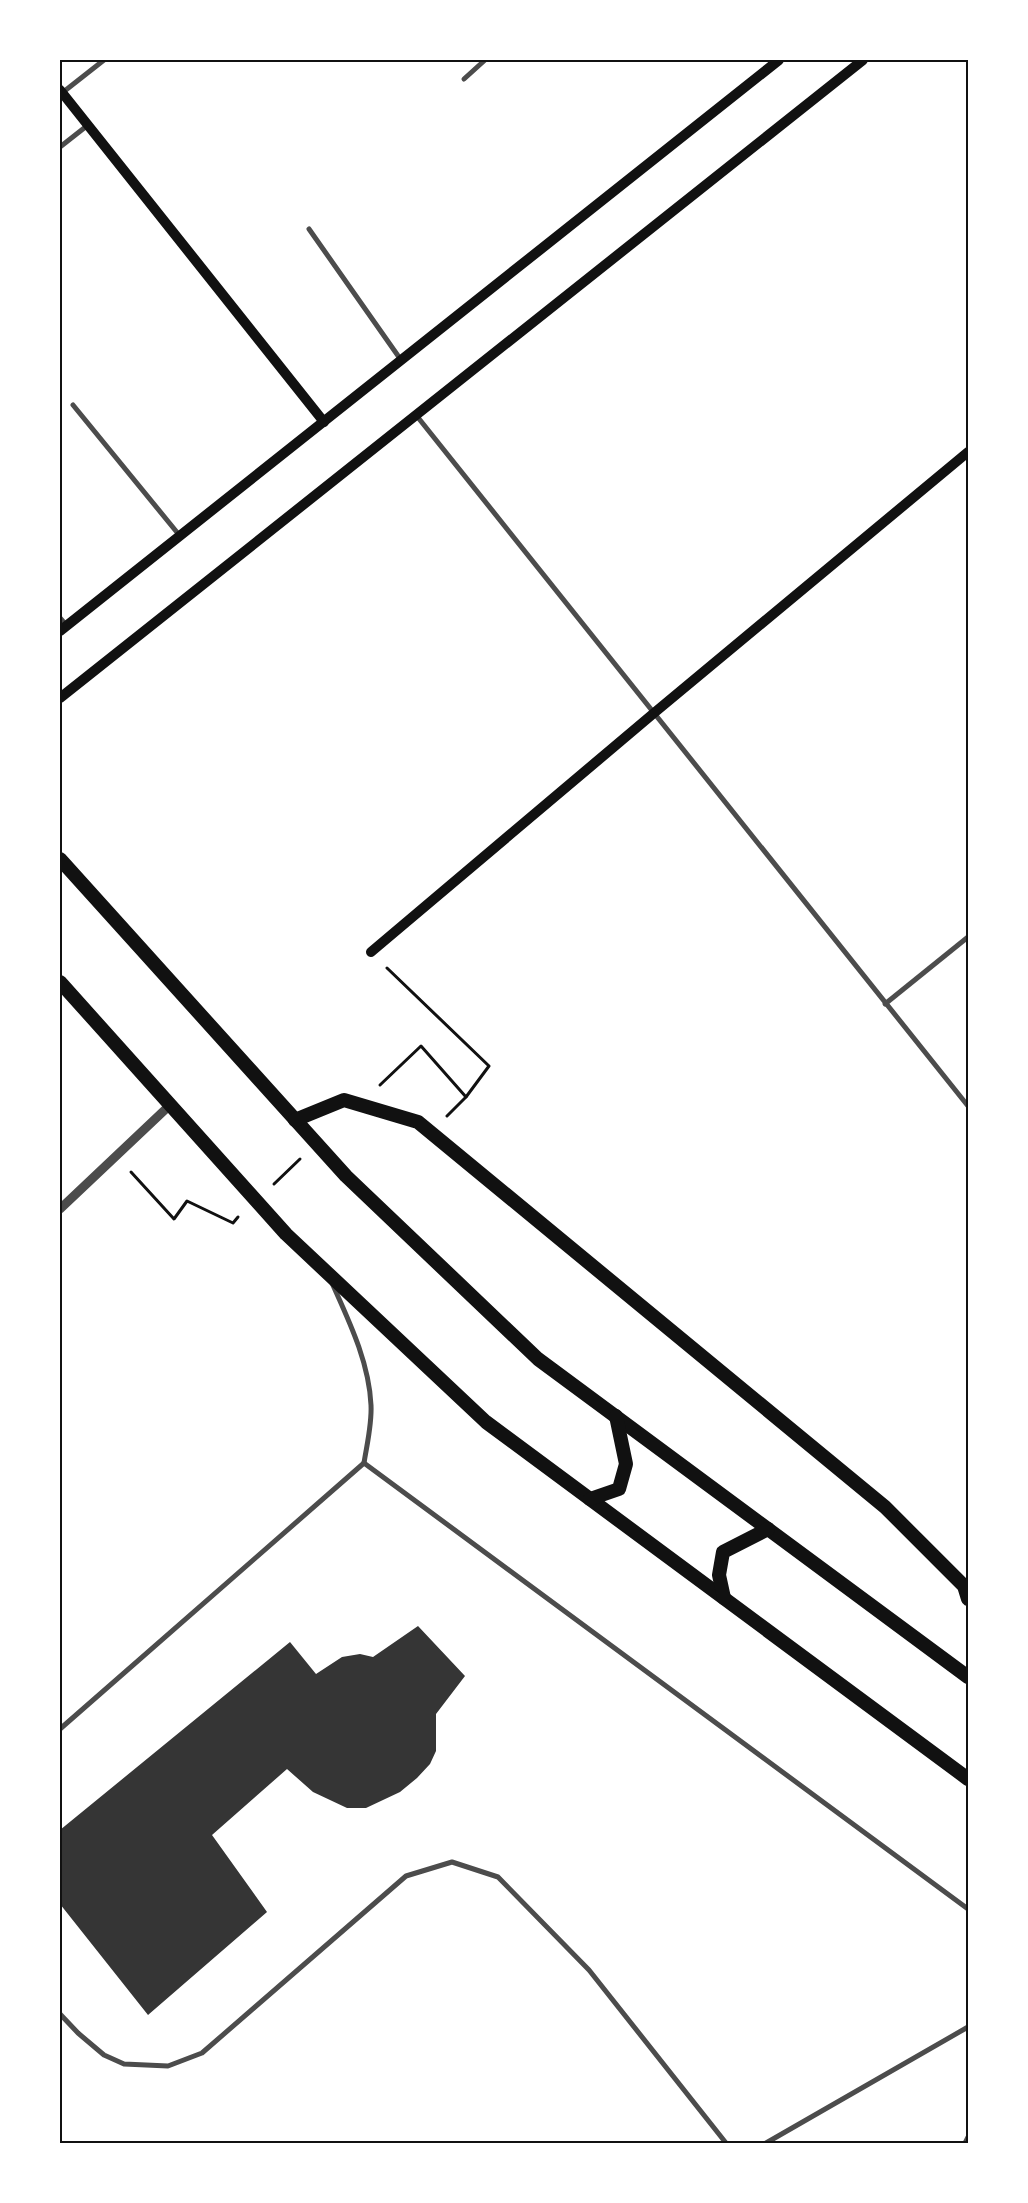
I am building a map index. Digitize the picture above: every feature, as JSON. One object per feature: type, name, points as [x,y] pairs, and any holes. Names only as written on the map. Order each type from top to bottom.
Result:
[{"type":"highway","points":[[60,859],[346,1176],[538,1359],[968,1677]]},
{"type":"highway","points":[[60,982],[286,1234],[486,1422],[968,1779]]},
{"type":"highway","points":[[295,1120],[344,1100],[418,1122],[885,1506],[964,1586],[968,1599]]},
{"type":"highway","points":[[590,1499],[619,1490],[626,1464],[616,1416]]},
{"type":"highway","points":[[724,1598],[719,1575],[724,1552],[768,1529]]},
{"type":"main road","points":[[62,625],[180,536],[779,60]]},
{"type":"main road","points":[[60,698],[863,60]]},
{"type":"main road","points":[[61,91],[324,422]]},
{"type":"main road","points":[[371,952],[654,713],[968,452]]},
{"type":"street","points":[[61,91],[104,60]]},
{"type":"street","points":[[464,79],[485,60]]},
{"type":"street","points":[[60,147],[88,124]]},
{"type":"street","points":[[309,228],[401,360]]},
{"type":"street","points":[[73,405],[180,536]]},
{"type":"street","points":[[416,415],[968,1106]]},
{"type":"street","points":[[885,1004],[968,937]]},
{"type":"street","points":[[60,1210],[170,1105]]},
{"type":"street","points":[[60,1729],[364,1462],[371,1406],[369,1383],[352,1329],[327,1272]]},
{"type":"street","points":[[364,1462],[968,1909]]},
{"type":"street","points":[[60,2014],[78,2033],[104,2055],[124,2064],[168,2066],[202,2053],[406,1876],[452,1862],[498,1877],[589,1970],[726,2143]]},
{"type":"street","points":[[766,2143],[968,2027]]},
{"type":"street","points":[[965,2143],[968,2137]]},
{"type":"path","points":[[371,952],[489,1066],[466,1097],[431,1132]]},
{"type":"path","points":[[421,1046],[466,1097]]},
{"type":"path","points":[[116,1156],[174,1219],[187,1200],[233,1222]]},
{"type":"building","points":[[418,1626],[465,1676],[436,1714],[436,1751],[430,1764],[400,1792],[366,1808],[347,1808],[313,1792],[287,1769],[212,1835],[267,1912],[148,2015],[60,1904],[60,1830],[290,1642],[316,1674],[342,1657],[360,1654],[373,1657]]}]
